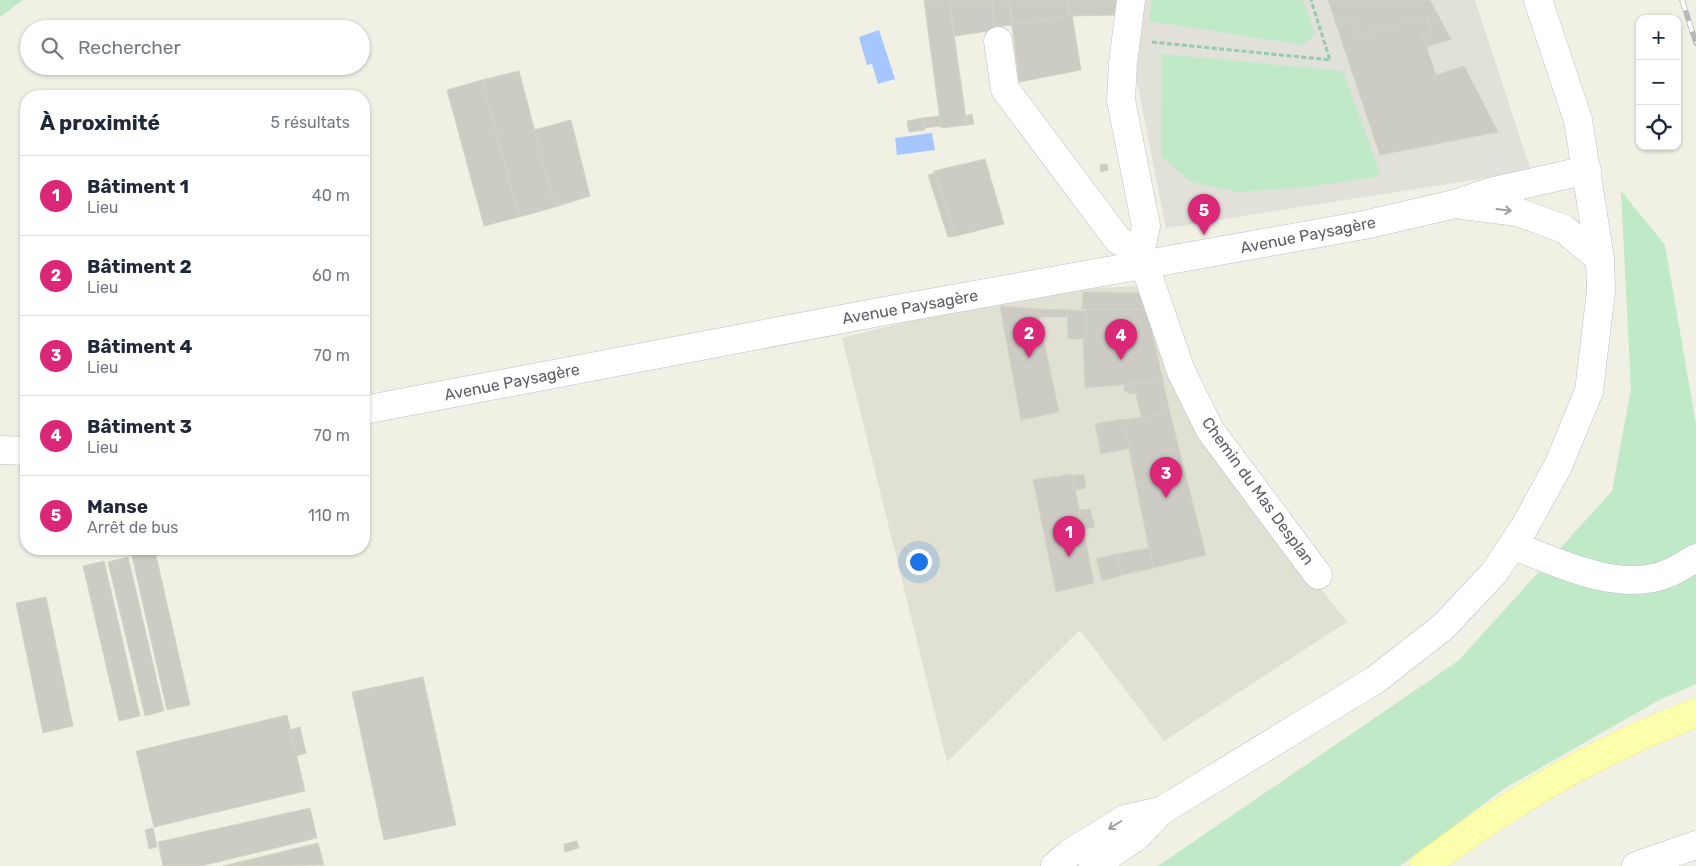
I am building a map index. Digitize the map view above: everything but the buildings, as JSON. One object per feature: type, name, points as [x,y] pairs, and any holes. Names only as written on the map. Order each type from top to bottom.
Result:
[{"type":"main road","points":[[1424,866],[1504,811],[1589,760],[1696,713]]},
{"type":"street","points":[[1132,0],[1123,63],[1121,100],[1146,226],[1143,259]]},
{"type":"street","points":[[1093,866],[1136,838],[1161,811],[1374,680],[1443,626],[1494,573],[1513,545],[1558,466],[1589,391],[1601,291],[1600,259],[1578,120],[1538,0]]},
{"type":"street","points":[[998,42],[1005,89],[1118,240],[1143,259]]},
{"type":"street","name":"Avenue Paysagère","points":[[370,409],[885,311],[1143,259],[1364,225],[1455,204],[1490,192],[1586,170]]},
{"type":"street","name":"Avenue Paysagère","points":[[1455,204],[1518,212],[1564,229],[1600,259]]},
{"type":"street","name":"Chemin du Mas Desplan","points":[[1143,259],[1181,371],[1210,430],[1318,575]]},
{"type":"street","points":[[0,450],[20,451]]},
{"type":"street","points":[[1513,545],[1568,567],[1603,577],[1638,579],[1668,574],[1696,558]]},
{"type":"street","points":[[1055,866],[1070,853],[1124,819],[1161,811]]},
{"type":"street","points":[[1636,866],[1696,844]]},
{"type":"path","points":[[1152,49],[1152,41],[1330,60],[1311,0]]},
{"type":"shaded area","points":[[1144,0],[1475,0],[1531,171],[1166,228],[1134,66]]},
{"type":"shaded area","points":[[1143,286],[1297,558],[1347,622],[1164,741],[1080,630],[947,762],[842,338],[1004,298],[1097,288]]},
{"type":"green space","points":[[0,0],[23,0],[0,17]]},
{"type":"green space","points":[[1152,0],[1303,0],[1315,34],[1303,45],[1149,21]]},
{"type":"green space","points":[[1162,54],[1343,71],[1381,176],[1307,187],[1238,192],[1191,182],[1161,156]]},
{"type":"green space","points":[[1621,191],[1665,245],[1696,424],[1696,684],[1659,700],[1505,788],[1400,866],[1158,866],[1458,661],[1612,491],[1631,389]]},
{"type":"water","points":[[879,30],[895,79],[878,84],[872,64],[867,65],[859,37]]},
{"type":"water","points":[[932,133],[935,150],[897,155],[895,138]]},
{"type":"railway","points":[[1682,0],[1696,43]]},
{"type":"place","name":"Manse","points":[[1204,235]]},
{"type":"place","name":"Bâtiment 2","points":[[1029,358]]},
{"type":"place","name":"Bâtiment 3","points":[[1121,360]]},
{"type":"place","name":"Bâtiment 4","points":[[1166,498]]},
{"type":"place","name":"Bâtiment 1","points":[[1069,557]]}]
